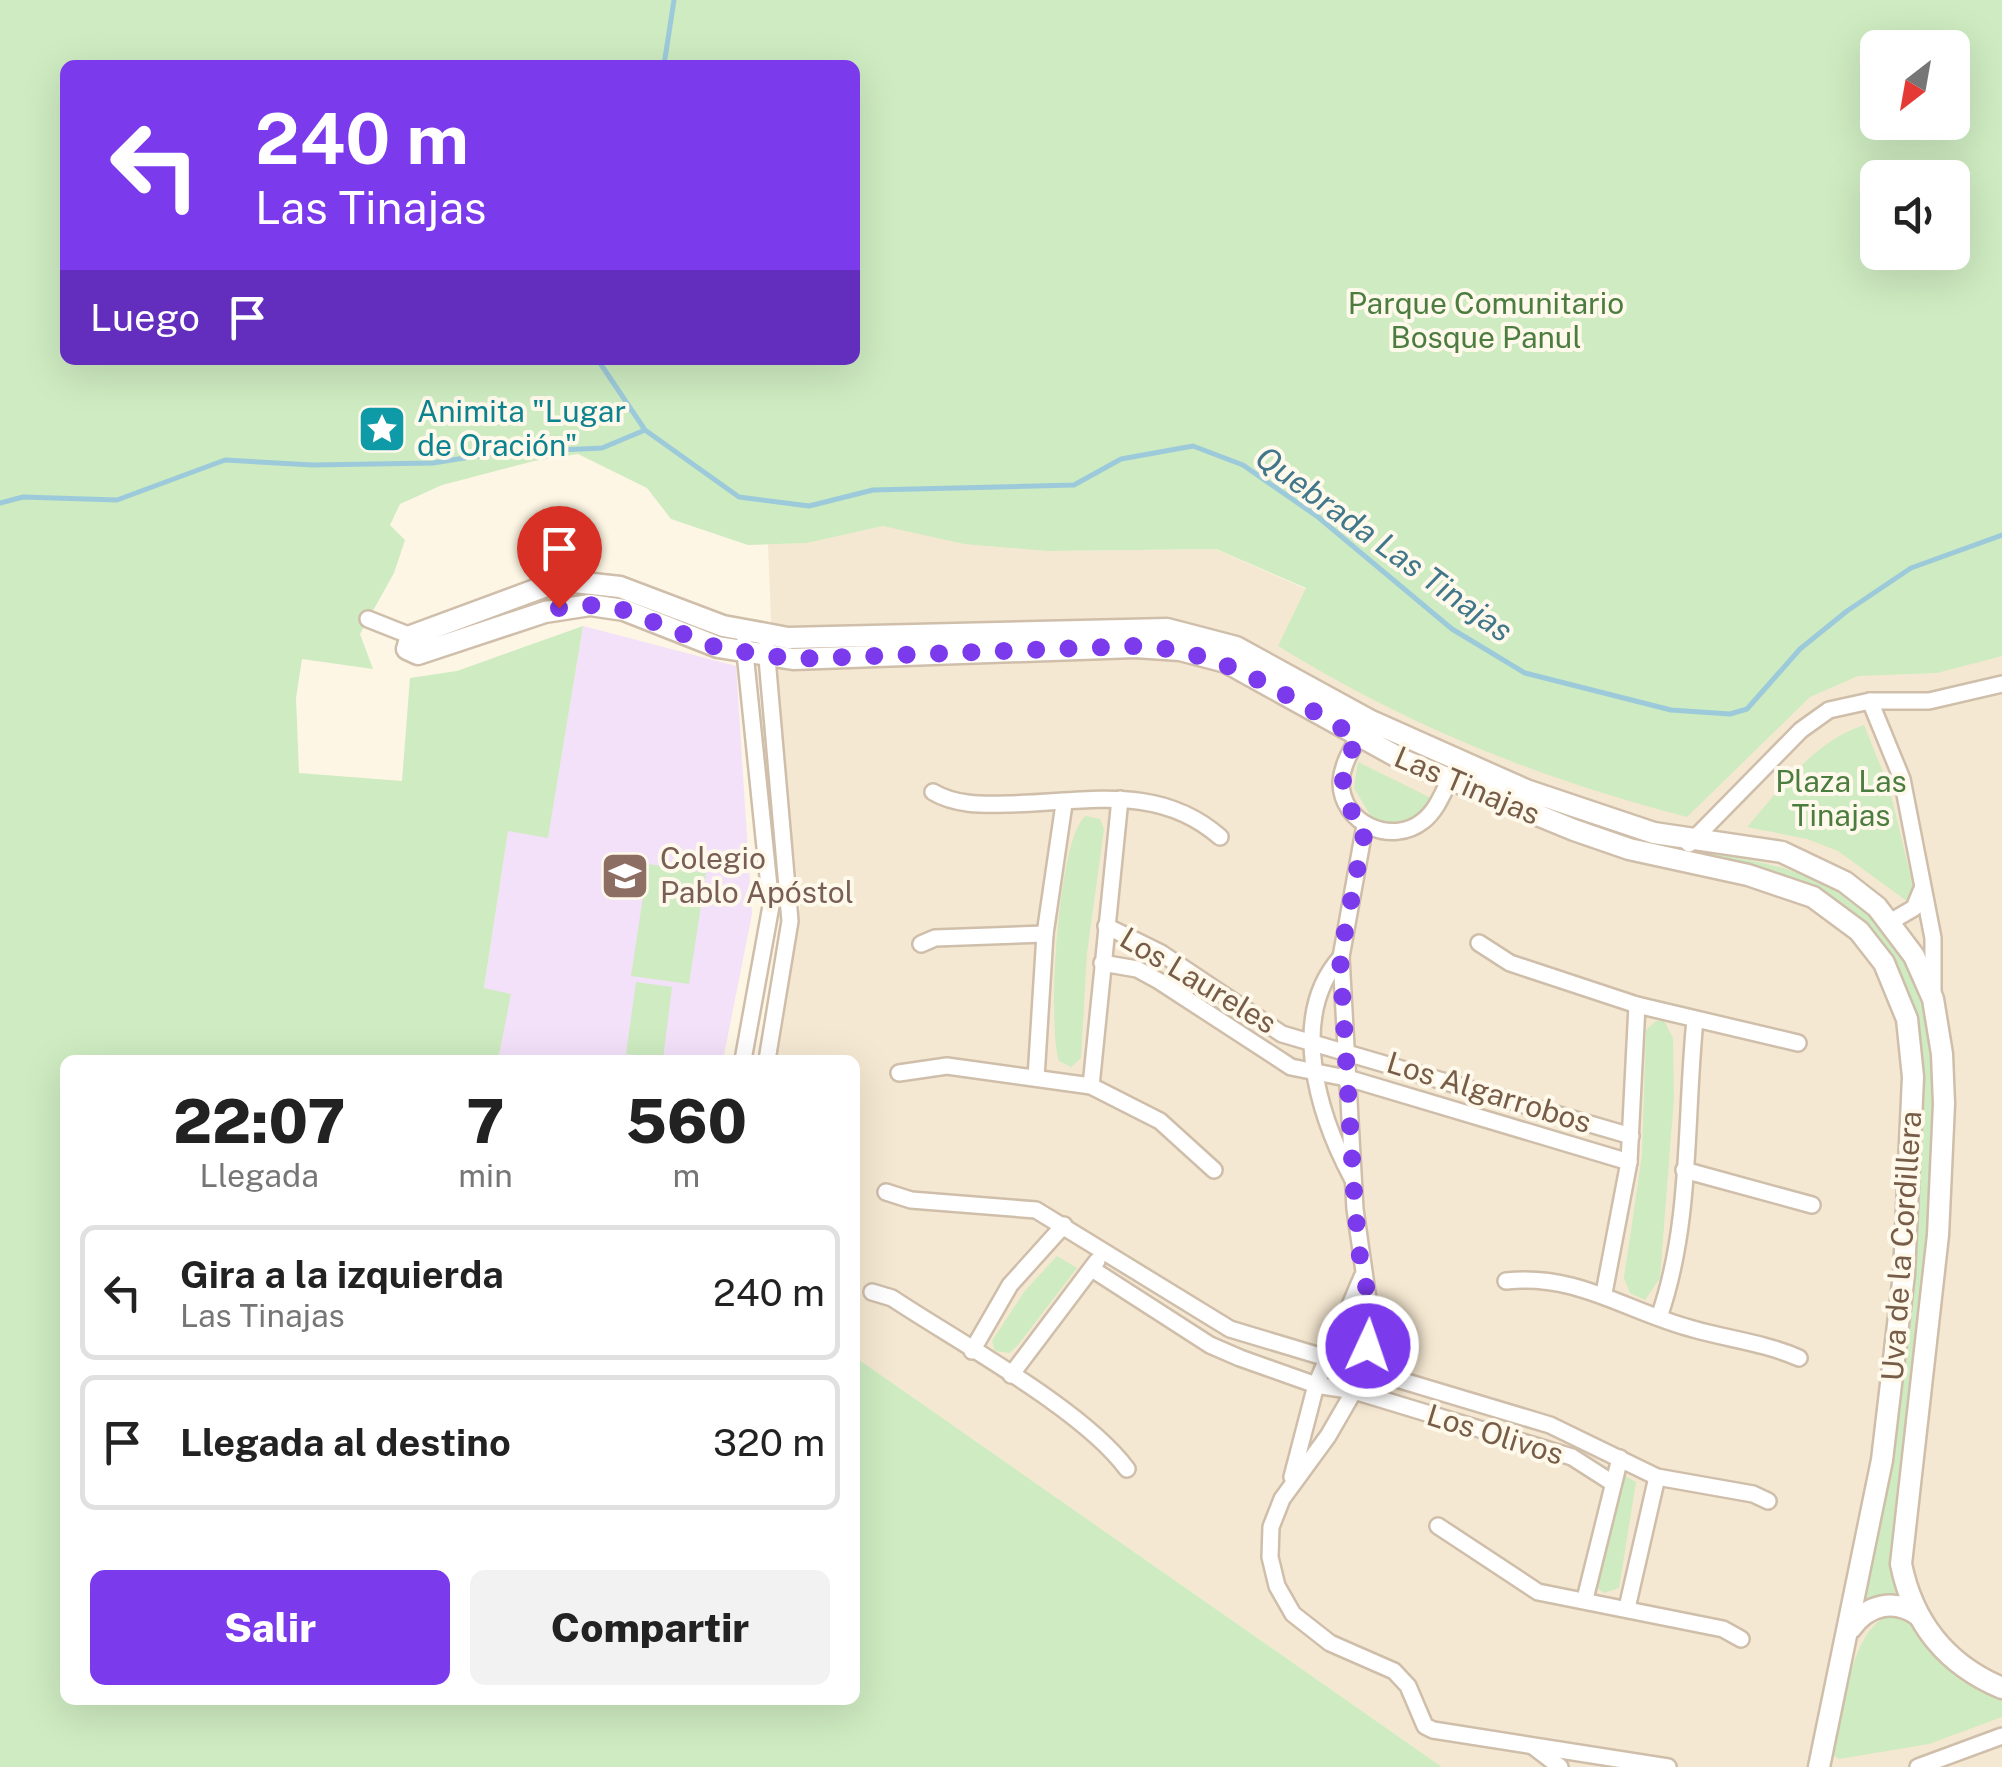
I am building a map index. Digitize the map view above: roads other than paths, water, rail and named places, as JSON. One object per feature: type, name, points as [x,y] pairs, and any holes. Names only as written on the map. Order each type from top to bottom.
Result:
[{"type":"street","name":"Las Tinajas","points":[[1677,861],[1574,830],[1449,781],[1358,738],[1248,672],[1180,650],[1134,646],[922,656],[766,646],[743,631],[620,587],[574,582],[546,586],[411,636],[407,649],[418,654],[545,612],[590,605],[624,610],[689,638],[744,652],[766,646],[788,638],[1130,627],[1191,633],[1257,657],[1371,722],[1482,772],[1621,824],[1692,840]]},
{"type":"street","points":[[368,619],[411,636]]},
{"type":"street","points":[[743,631],[771,906],[744,1055]]},
{"type":"street","points":[[766,646],[790,921],[767,1055]]},
{"type":"street","points":[[1677,861],[1692,840],[1809,722],[1842,705],[1870,700],[1929,701],[2002,684]]},
{"type":"street","name":"Uva de la Cordillera","points":[[1870,700],[1902,779],[1922,882],[1932,938],[1933,999],[1944,1104],[1938,1236],[1900,1550],[1904,1578],[1918,1615],[1953,1660],[2002,1688]]},
{"type":"street","points":[[1358,738],[1344,766],[1342,788],[1352,813],[1366,825],[1390,832],[1414,827],[1434,809],[1449,781]]},
{"type":"street","points":[[933,792],[946,799],[982,805],[1120,799],[1176,806],[1220,837]]},
{"type":"street","points":[[1091,1086],[1120,799]]},
{"type":"street","points":[[1036,1078],[1045,934],[1064,804]]},
{"type":"street","points":[[1366,825],[1340,957],[1362,1277],[1370,1296],[1372,1327],[1354,1391],[1276,1512],[1270,1542],[1272,1572],[1284,1601],[1316,1635],[1394,1672],[1408,1686],[1418,1716],[1434,1730],[1668,1767]]},
{"type":"street","name":"Uva de la Cordillera","points":[[1692,840],[1782,852],[1810,862],[1862,893],[1890,922],[1914,956],[1933,999]]},
{"type":"street","name":"Uva de la Cordillera","points":[[1677,861],[1784,885],[1829,906],[1872,946],[1894,980],[1907,1019],[1913,1078],[1904,1274],[1893,1392],[1850,1630],[1819,1767]]},
{"type":"street","points":[[1890,922],[1914,908],[1922,882]]},
{"type":"street","name":"Los Laureles","points":[[1106,926],[1161,953],[1282,1034],[1348,1050]]},
{"type":"street","points":[[920,944],[935,938],[1045,934]]},
{"type":"street","points":[[1479,943],[1510,962],[1637,1005],[1798,1044]]},
{"type":"street","points":[[1340,957],[1323,977],[1312,1040],[1328,1132],[1356,1186]]},
{"type":"street","name":"Los Laureles","points":[[1102,963],[1138,969],[1292,1067],[1351,1080]]},
{"type":"street","points":[[1604,1292],[1629,1162],[1637,1005]]},
{"type":"street","points":[[1659,1317],[1670,1286],[1696,1020]]},
{"type":"street","name":"Los Algarrobos","points":[[1348,1050],[1631,1136]]},
{"type":"street","points":[[899,1073],[946,1066],[1091,1086],[1160,1122],[1214,1170]]},
{"type":"street","name":"Los Algarrobos","points":[[1351,1080],[1629,1162]]},
{"type":"street","points":[[1684,1170],[1812,1205]]},
{"type":"street","name":"Los Olivos","points":[[886,1192],[911,1200],[1036,1210],[1230,1329],[1550,1425],[1657,1477],[1753,1494],[1768,1502]]},
{"type":"street","points":[[972,1351],[1010,1285],[1064,1224]]},
{"type":"street","points":[[1011,1375],[1105,1249]]},
{"type":"street","name":"Los Olivos","points":[[1092,1269],[1210,1346],[1316,1385],[1354,1391],[1572,1457],[1611,1482]]},
{"type":"street","points":[[1290,1486],[1316,1385],[1362,1277]]},
{"type":"street","points":[[1506,1281],[1528,1278],[1604,1292],[1641,1314],[1798,1358]]},
{"type":"street","points":[[872,1292],[892,1298],[1011,1375],[1112,1448],[1127,1469]]},
{"type":"street","points":[[1584,1599],[1620,1458]]},
{"type":"street","points":[[1626,1608],[1657,1477]]},
{"type":"street","points":[[1438,1526],[1538,1592],[1723,1630],[1741,1639]]},
{"type":"street","points":[[1850,1630],[1875,1608],[1898,1606],[1918,1615]]},
{"type":"street","points":[[1918,1767],[2002,1736]]},
{"type":"street","points":[[1530,1745],[1560,1767]]},
{"type":"waterway","points":[[665,60],[674,0]]},
{"type":"waterway","name":"Quebrada Las Tinajas","points":[[601,365],[645,430],[739,497],[809,506],[873,490],[1074,485],[1121,459],[1193,446],[1243,465],[1318,517],[1452,629],[1525,673],[1671,710],[1730,714],[1747,709],[1800,649],[1847,611],[1911,568],[2002,535]]},
{"type":"waterway","points":[[0,503],[23,497],[117,500],[225,460],[313,465],[433,463],[496,453],[602,448],[645,430]]},
{"type":"place","name":"Animita \"Lugar de Oración\"","points":[[382,429]]},
{"type":"place","name":"Colegio Pablo Apóstol","points":[[625,876]]},
{"type":"park label","name":"Parque Comunitario Bosque Panul","points":[[1486,321]]},
{"type":"park label","name":"Plaza Las Tinajas","points":[[1841,799]]}]
